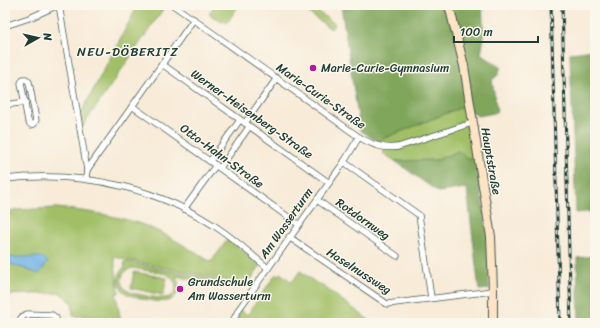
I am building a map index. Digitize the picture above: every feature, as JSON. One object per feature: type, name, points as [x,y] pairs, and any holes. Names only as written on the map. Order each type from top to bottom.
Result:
[{"type":"street","points":[[5,26],[32,17],[59,5],[87,170],[86,178]]},
{"type":"street","name":"Marie-Curie-Straße","points":[[173,5],[359,137],[374,145],[390,148],[398,147],[472,123]]},
{"type":"street","name":"Hauptstraße","points":[[448,5],[464,66],[491,236],[493,323]]},
{"type":"street","points":[[87,170],[194,19]]},
{"type":"street","name":"Werner-Heisenberg-Straße","points":[[162,64],[328,182]]},
{"type":"street","points":[[184,209],[277,78]]},
{"type":"street","points":[[23,80],[28,80],[36,120],[34,124],[31,125],[28,121],[24,102],[21,83],[23,80]]},
{"type":"street","points":[[5,105],[32,101]]},
{"type":"street","name":"Otto-Hahn-Straße","points":[[132,106],[298,224]]},
{"type":"street","points":[[215,165],[245,123]]},
{"type":"street","name":"Am Wasserturm","points":[[232,323],[239,309],[298,224],[317,200],[328,182],[344,162],[359,137]]},
{"type":"street","points":[[344,162],[419,215],[431,298]]},
{"type":"street","points":[[5,179],[28,177],[86,178],[137,190],[184,209],[225,233],[268,268]]},
{"type":"street","name":"Rotdornweg","points":[[317,200],[397,256]]},
{"type":"street","name":"Haselnussweg","points":[[289,238],[384,302],[390,304],[493,291]]},
{"type":"street","points":[[21,323],[21,318],[27,314],[52,315],[56,318],[56,323]]},
{"type":"green space","points":[[138,5],[161,5],[164,8],[82,127],[80,115]]},
{"type":"green space","points":[[215,5],[239,5],[227,23],[222,22],[209,14]]},
{"type":"green space","points":[[309,5],[335,24],[331,29],[299,6]]},
{"type":"green space","points":[[341,5],[482,5],[484,37],[481,55],[501,66],[498,75],[492,80],[497,111],[478,116],[462,107],[377,141],[360,130]]},
{"type":"green space","points":[[595,50],[595,211],[576,213],[570,53]]},
{"type":"green space","points":[[462,107],[468,110],[469,120],[467,122],[471,138],[473,139],[476,160],[474,158],[467,158],[458,151],[437,160],[395,161],[383,153],[383,145],[377,141]]},
{"type":"green space","points":[[458,151],[467,158],[474,158],[476,160],[488,238],[489,289],[479,290],[467,188],[438,192],[395,161],[437,160]]},
{"type":"green space","points":[[57,208],[78,210],[138,223],[185,246],[211,262],[228,239],[255,260],[260,266],[247,285],[114,257],[119,293],[116,293],[121,323],[105,323],[105,316],[73,316],[72,302],[60,293],[5,295],[5,262],[12,264],[9,257],[5,255],[5,212],[15,210]]},
{"type":"green space","points":[[595,256],[595,323],[579,323],[577,258]]},
{"type":"green space","points":[[125,261],[222,282],[221,286],[176,276],[179,287],[175,297],[164,301],[149,300],[129,295],[119,285],[118,281],[120,273],[126,266],[124,265]],"holes":[[[133,268],[167,274],[175,282],[176,289],[174,293],[167,298],[156,298],[132,293],[122,285],[123,274],[129,269]]]},
{"type":"green space","points":[[300,271],[373,323],[232,323],[239,309],[247,315],[276,274],[278,276],[280,273],[292,282]]},
{"type":"green space","points":[[134,272],[167,278],[163,295],[131,288]]},
{"type":"water","points":[[5,255],[9,257],[43,257],[48,262],[39,274],[5,262]]},
{"type":"railway","points":[[551,5],[560,323]]},
{"type":"railway","points":[[562,5],[571,323]]},
{"type":"place","name":"Marie-Curie-Gymnasium","points":[[313,68]]},
{"type":"place","name":"Grundschule Am Wasserturm","points":[[180,289]]},
{"type":"district","name":"NEU-DÖBERITZ","points":[[128,51]]}]
